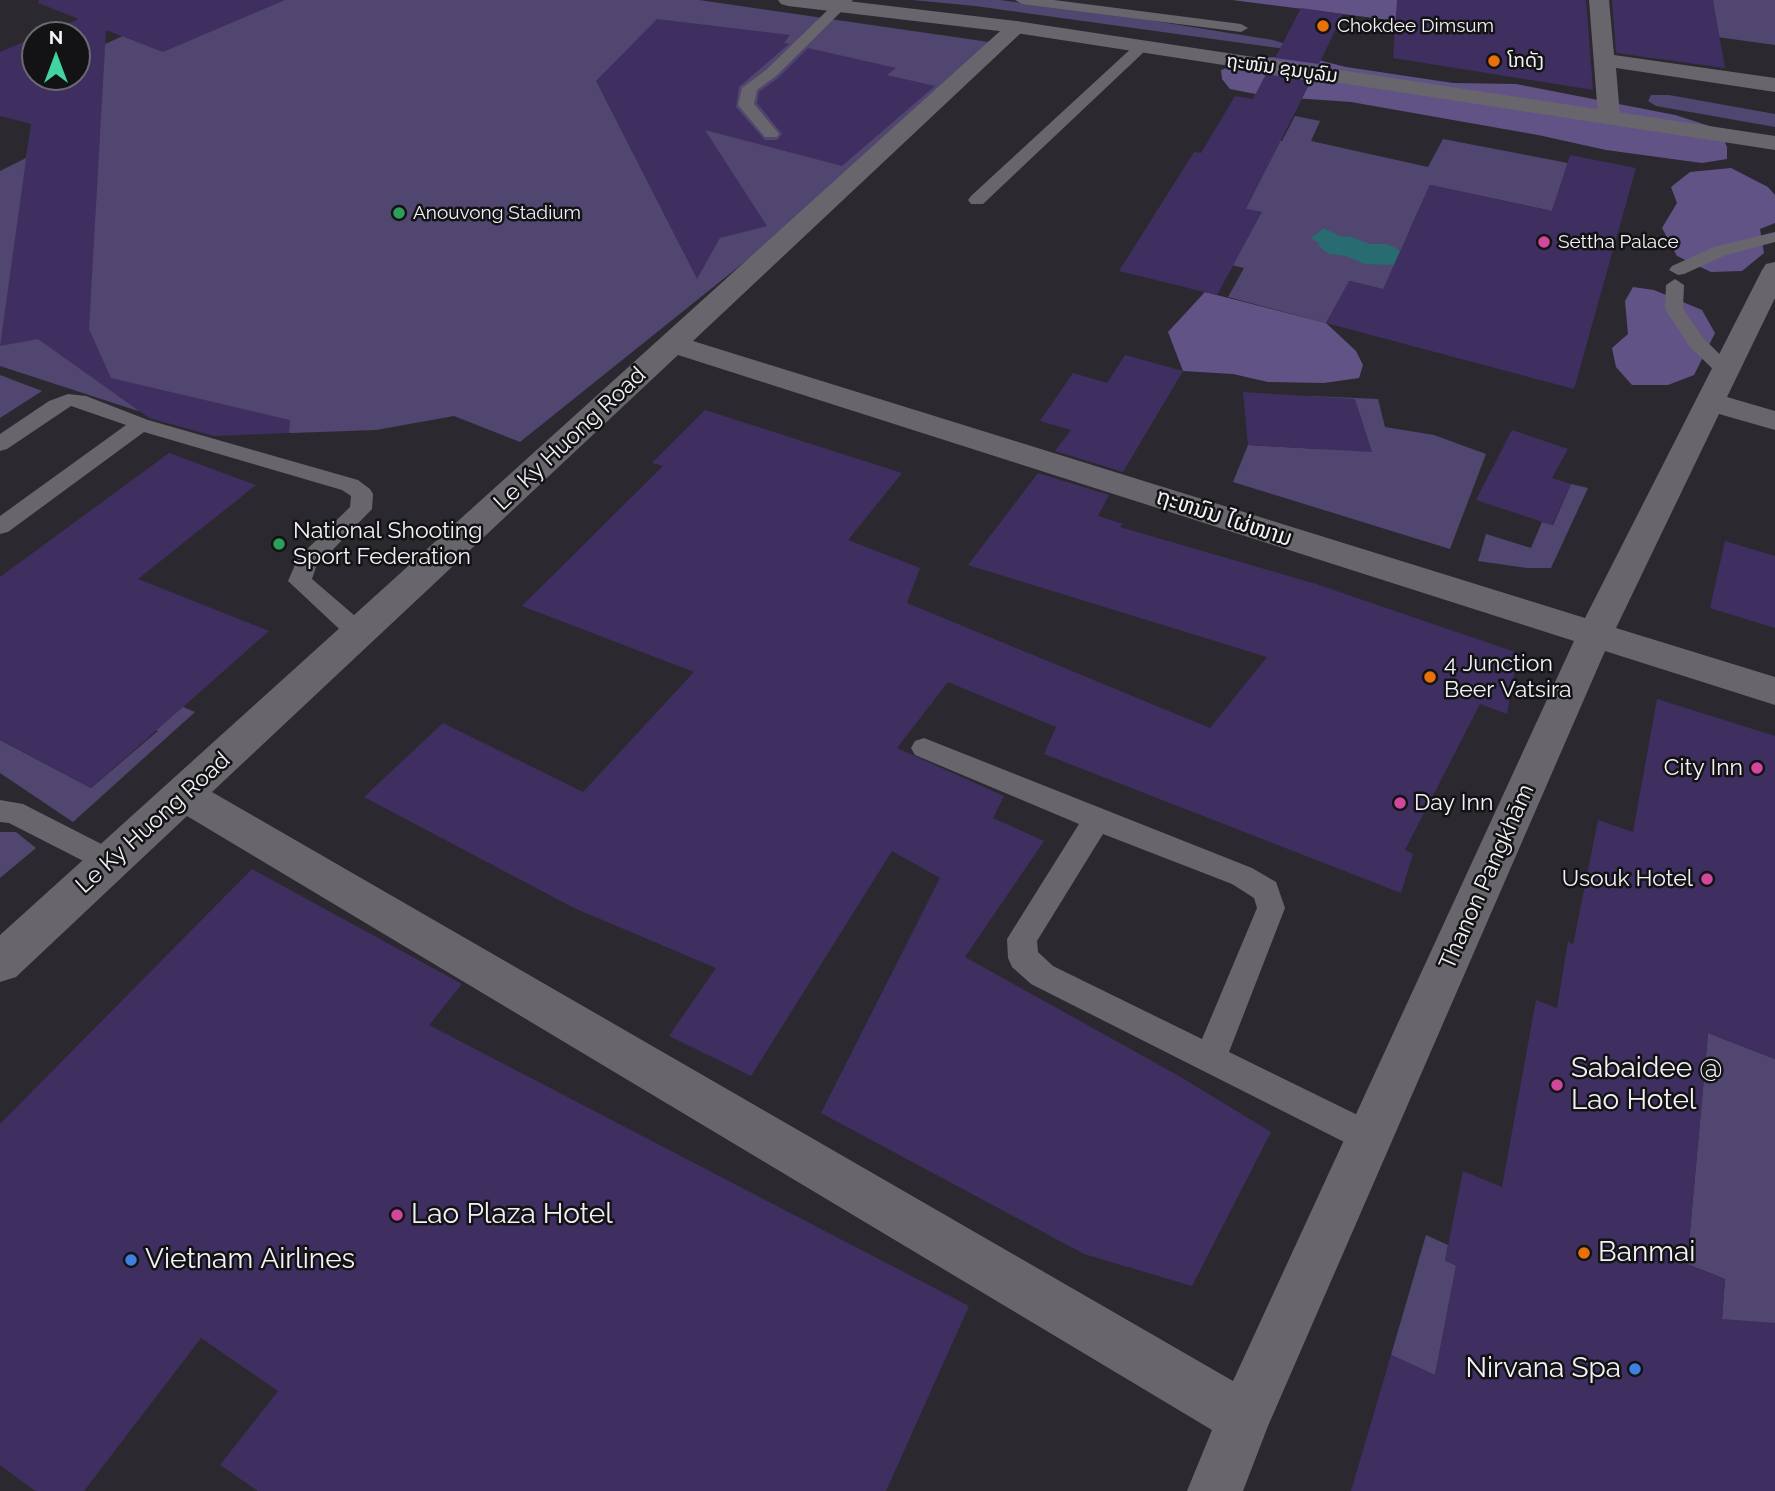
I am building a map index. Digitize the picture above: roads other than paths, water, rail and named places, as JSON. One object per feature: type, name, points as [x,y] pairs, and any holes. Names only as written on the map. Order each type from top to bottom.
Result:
[{"type":"street","name":"ຖະໜົນ ຂຸນບູລົມ","points":[[788,0],[1019,14],[1140,47],[1775,143]]},
{"type":"street","points":[[1599,0],[1609,116]]},
{"type":"street","name":"Le Ky Huong Road","points":[[0,963],[673,344],[1019,14]]},
{"type":"street","points":[[1604,60],[1775,85]]},
{"type":"street","name":"Thanon Pangkhām","points":[[1215,1491],[1244,1418],[1594,636],[1775,270]]},
{"type":"street","name":"ຖະຫນົນ ໄຜ່ໜາມ","points":[[673,344],[1775,691]]},
{"type":"street","points":[[1717,386],[1775,422]]},
{"type":"street","points":[[184,795],[1244,1418]]},
{"type":"lane","points":[[771,134],[746,106],[750,88],[771,73],[844,3]]},
{"type":"lane","points":[[1019,14],[1241,28]]},
{"type":"lane","points":[[977,200],[1140,47]]},
{"type":"lane","points":[[1717,386],[1697,343],[1674,309],[1677,278],[1720,251],[1775,237]]},
{"type":"lane","points":[[0,444],[57,405],[68,400],[79,400],[141,424],[350,485],[362,494],[361,509],[306,564],[300,581],[360,634]]},
{"type":"lane","points":[[0,527],[141,424]]},
{"type":"lane","points":[[924,748],[1097,820],[1242,876],[1266,891],[1271,908],[1210,1059]]},
{"type":"lane","points":[[0,811],[13,812],[111,862]]},
{"type":"lane","points":[[1097,820],[1022,939],[1023,958],[1042,975],[1370,1138]]},
{"type":"water","points":[[1324,228],[1339,236],[1396,248],[1400,252],[1397,265],[1364,264],[1346,256],[1329,254],[1311,238]]},
{"type":"place","name":"Chokdee Dimsum","points":[[1323,26]]},
{"type":"place","name":"ໂກດັງ","points":[[1494,61]]},
{"type":"place","name":"Anouvong Stadium","points":[[399,213]]},
{"type":"place","name":"Settha Palace","points":[[1544,242]]},
{"type":"place","name":"National Shooting Sport Federation","points":[[279,544]]},
{"type":"place","name":"4 Junction Beer Vatsira","points":[[1430,677]]},
{"type":"place","name":"City Inn","points":[[1757,768]]},
{"type":"place","name":"Day Inn","points":[[1400,803]]},
{"type":"place","name":"Usouk Hotel","points":[[1707,879]]},
{"type":"place","name":"Sabaidee @ Lao Hotel","points":[[1557,1085]]},
{"type":"place","name":"Lao Plaza Hotel","points":[[397,1215]]},
{"type":"place","name":"Banmai","points":[[1584,1253]]},
{"type":"place","name":"Vietnam Airlines","points":[[131,1260]]},
{"type":"place","name":"Nirvana Spa","points":[[1635,1369]]}]
